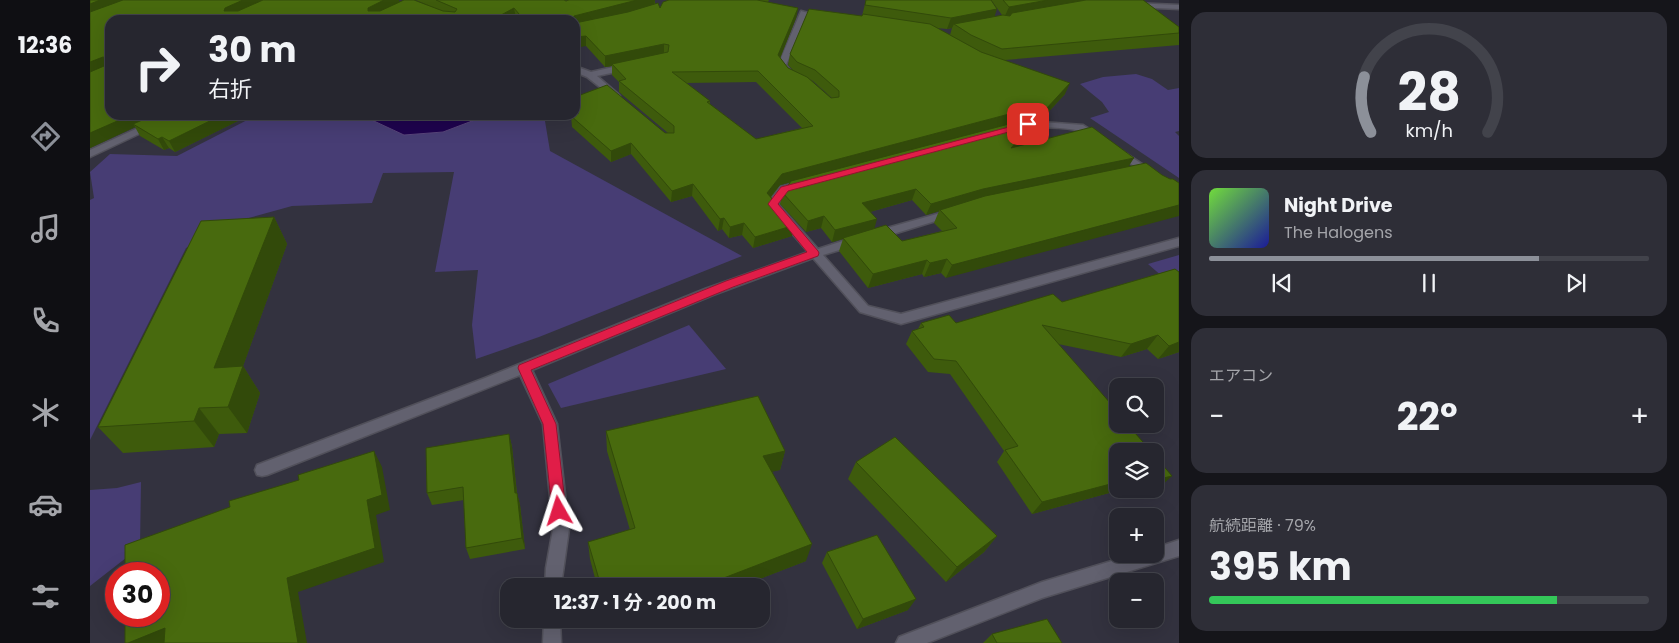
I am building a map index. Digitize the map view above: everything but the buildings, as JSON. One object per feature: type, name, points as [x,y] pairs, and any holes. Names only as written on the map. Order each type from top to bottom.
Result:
[{"type":"street","points":[[1144,5],[1155,14]]},
{"type":"street","points":[[1124,6],[1179,7]]},
{"type":"street","points":[[800,80],[791,76],[782,65],[799,12],[814,15]]},
{"type":"street","points":[[590,75],[636,65]]},
{"type":"street","points":[[580,71],[590,75],[626,105]]},
{"type":"street","points":[[90,154],[163,120]]},
{"type":"street","points":[[1009,129],[1028,124],[1083,128],[1179,193]]},
{"type":"street","points":[[1124,174],[1144,170]]},
{"type":"street","points":[[812,181],[784,189],[772,204],[864,309],[901,320],[1179,242]]},
{"type":"street","points":[[262,470],[524,368],[729,284],[814,253],[960,211]]},
{"type":"street","points":[[524,368],[550,424],[561,529],[553,578]]},
{"type":"street","points":[[905,643],[1042,590],[1179,548]]},
{"type":"street","points":[[552,628],[552,643]]},
{"type":"shaded area","points":[[1136,74],[1152,79],[1168,90],[1179,88],[1179,131],[1175,132],[1179,136],[1179,178],[1090,118],[1109,112],[1102,102],[1080,84],[1103,77]]},
{"type":"shaded area","points":[[247,120],[372,120],[404,135],[443,132],[475,120],[545,120],[550,151],[742,256],[539,337],[476,359],[472,325],[478,270],[435,272],[454,172],[383,173],[372,203],[292,206],[224,225],[186,248],[90,440],[90,200],[94,198],[90,172],[110,154],[177,156]]},
{"type":"shaded area","points":[[372,120],[475,120],[443,132],[404,135]]},
{"type":"shaded area","points":[[1179,255],[1179,291],[1148,264]]},
{"type":"shaded area","points":[[689,325],[726,369],[561,408],[548,384]]},
{"type":"shaded area","points":[[141,482],[140,547],[121,562],[105,562],[105,574],[90,586],[90,490],[117,488]]},
{"type":"route","points":[[559,511],[550,424],[524,368],[729,284],[814,253],[772,204],[784,189],[1028,124]]}]
